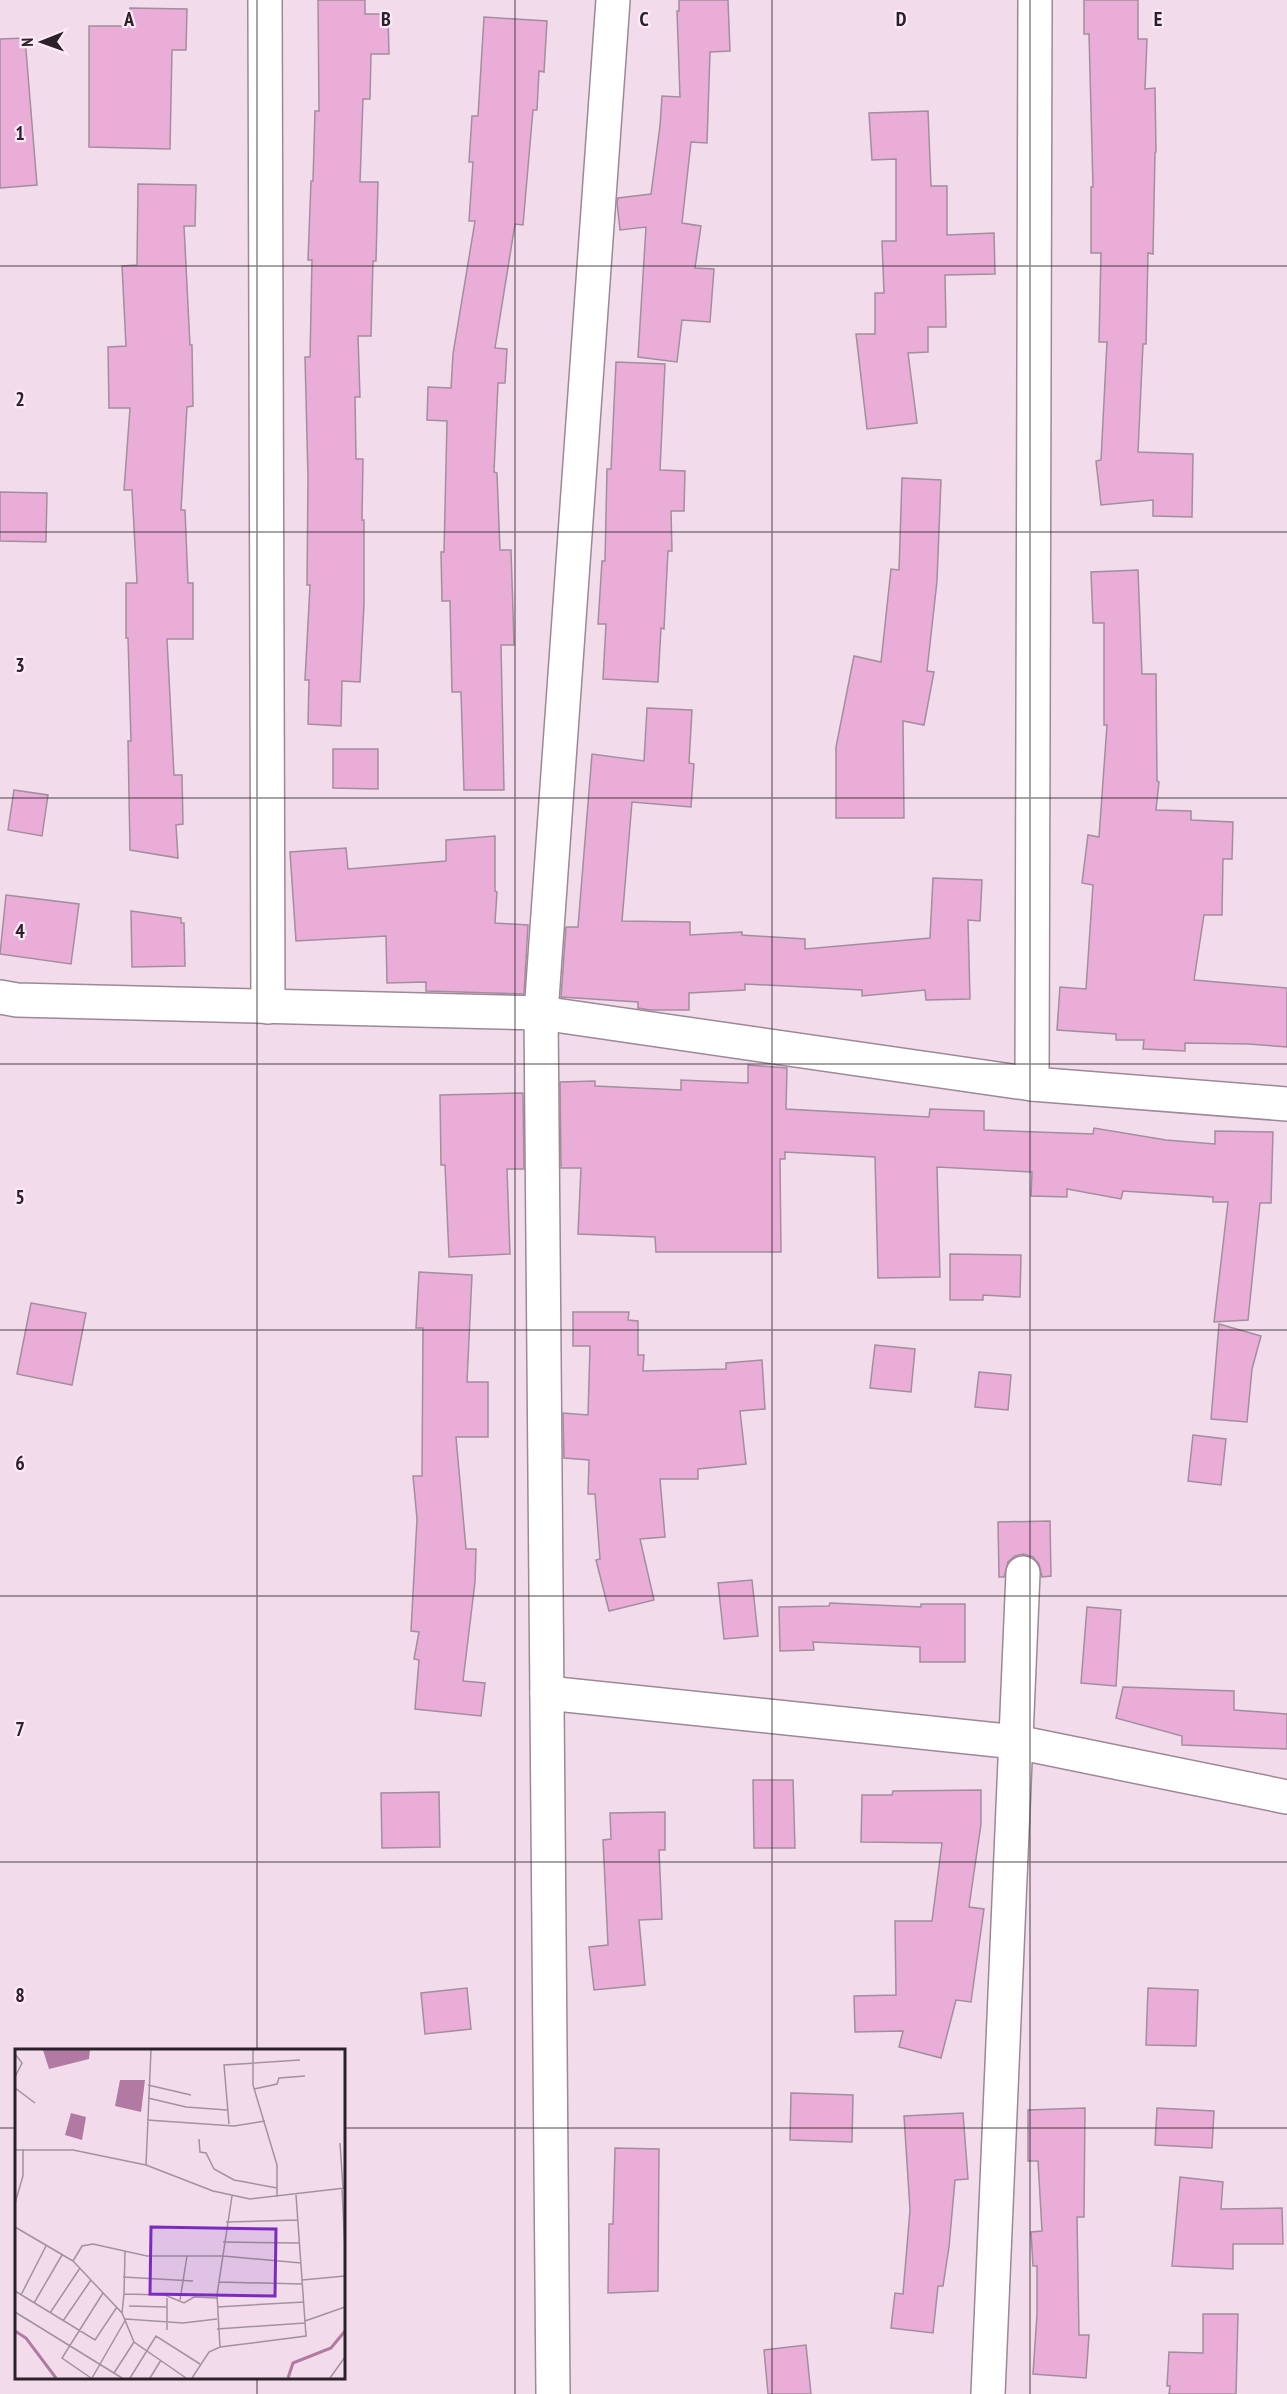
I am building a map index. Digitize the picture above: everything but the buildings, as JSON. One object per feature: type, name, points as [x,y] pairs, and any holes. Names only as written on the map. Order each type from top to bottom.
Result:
[{"type":"street","points":[[265,0],[268,1007]]},
{"type":"street","points":[[553,2394],[541,1013],[613,0]]},
{"type":"street","points":[[1032,1084],[1035,0]]},
{"type":"street","points":[[0,997],[16,1000],[541,1013],[1032,1084],[1287,1104]]},
{"type":"street","points":[[988,2394],[1023,1573]]},
{"type":"street","points":[[547,1693],[1016,1742],[1287,1797]]}]
